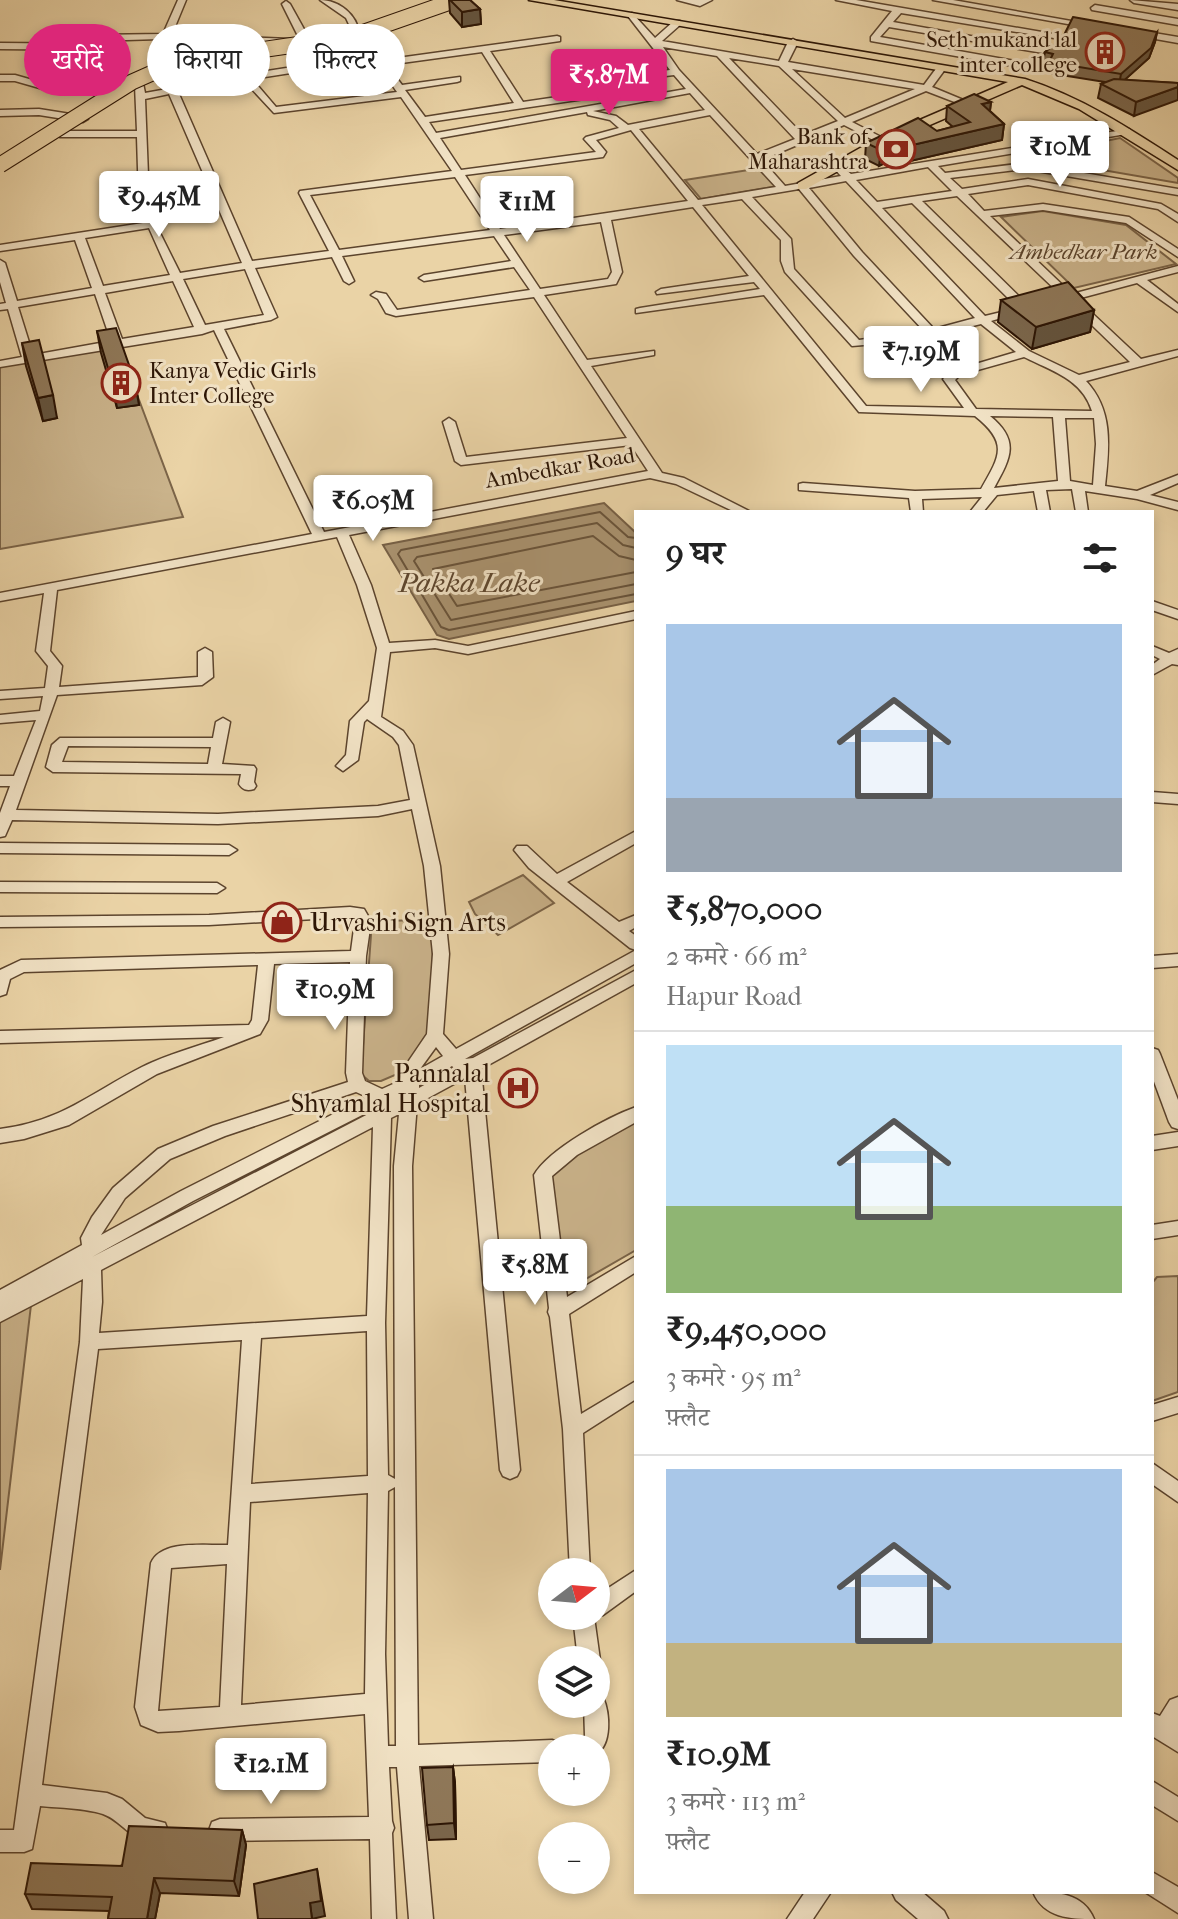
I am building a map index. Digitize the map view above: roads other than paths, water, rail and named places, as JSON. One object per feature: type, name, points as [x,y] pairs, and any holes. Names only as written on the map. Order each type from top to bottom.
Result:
[{"type":"highway","points":[[1,157],[132,82],[177,62],[350,37],[456,0]]},
{"type":"main road","points":[[383,24],[440,0]]},
{"type":"main road","points":[[391,24],[469,0]]},
{"type":"main road","points":[[534,0],[941,68],[1028,75],[1126,131],[1178,166]]},
{"type":"main road","points":[[571,0],[865,49],[932,55],[1028,75],[1082,94],[1178,156]]},
{"type":"main road","points":[[802,186],[882,141],[1028,75]]},
{"type":"main road","points":[[0,174],[83,119],[140,91],[147,81]]},
{"type":"main road","points":[[1,157],[103,96]]},
{"type":"street","points":[[175,24],[182,0]]},
{"type":"street","points":[[324,0],[350,17],[354,24]]},
{"type":"street","points":[[681,0],[700,3],[708,0]]},
{"type":"street","points":[[840,0],[870,2],[898,10],[1060,36]]},
{"type":"street","points":[[937,0],[1036,12],[1099,26]]},
{"type":"street","points":[[1134,0],[1178,7]]},
{"type":"street","points":[[286,4],[292,24]]},
{"type":"street","points":[[1084,24],[1097,4],[1178,22]]},
{"type":"street","points":[[865,49],[898,10]]},
{"type":"street","points":[[1003,62],[1036,12]]},
{"type":"street","points":[[905,46],[931,15]]},
{"type":"street","points":[[632,16],[676,72],[783,189]]},
{"type":"street","points":[[932,55],[963,20]]},
{"type":"street","points":[[874,39],[932,55],[1003,62],[1028,75],[1072,22]]},
{"type":"street","points":[[655,43],[677,23]]},
{"type":"street","points":[[888,24],[1049,51]]},
{"type":"street","points":[[970,57],[995,26]]},
{"type":"street","points":[[1127,31],[1178,40]]},
{"type":"street","points":[[405,60],[557,39]]},
{"type":"street","points":[[782,64],[793,42]]},
{"type":"street","points":[[655,43],[926,88],[968,104]]},
{"type":"street","points":[[0,46],[147,54]]},
{"type":"street","points":[[484,48],[532,120]]},
{"type":"street","points":[[720,54],[801,139]]},
{"type":"street","points":[[782,64],[843,121],[882,141]]},
{"type":"street","points":[[757,158],[926,88],[941,68]]},
{"type":"street","points":[[286,70],[242,73],[274,110],[368,96]]},
{"type":"street","points":[[602,82],[676,72]]},
{"type":"street","points":[[853,76],[863,86]]},
{"type":"street","points":[[0,78],[24,80]]},
{"type":"street","points":[[405,90],[457,79]]},
{"type":"street","points":[[433,136],[694,90]]},
{"type":"street","points":[[147,91],[140,91],[144,201],[202,331]]},
{"type":"street","points":[[423,120],[598,94]]},
{"type":"street","points":[[0,364],[271,317],[174,96]]},
{"type":"street","points":[[405,96],[657,475]]},
{"type":"street","points":[[873,96],[883,105]]},
{"type":"street","points":[[14,113],[31,100]]},
{"type":"street","points":[[349,281],[304,193],[596,156],[601,152],[589,139],[630,127],[713,111]]},
{"type":"street","points":[[576,112],[607,116],[630,127],[698,204],[863,409],[1100,415]]},
{"type":"street","points":[[0,113],[83,119]]},
{"type":"street","points":[[0,307],[250,265],[698,204],[1126,131]]},
{"type":"street","points":[[60,134],[141,134]]},
{"type":"street","points":[[1015,150],[1025,166]]},
{"type":"street","points":[[930,164],[1138,363]]},
{"type":"street","points":[[836,165],[983,320],[1025,353],[1078,379],[1095,400],[1100,415],[1103,437],[1099,488]]},
{"type":"street","points":[[943,176],[1025,166],[1178,194]]},
{"type":"street","points":[[873,206],[1028,182],[1161,207],[1178,219]]},
{"type":"street","points":[[802,186],[858,254],[932,333]]},
{"type":"street","points":[[1129,220],[1161,207],[1178,194]]},
{"type":"street","points":[[745,196],[786,239],[789,270],[852,342],[877,344],[1040,305]]},
{"type":"street","points":[[913,198],[1026,309]]},
{"type":"street","points":[[982,214],[1043,207],[1129,220],[1178,254]]},
{"type":"street","points":[[376,295],[382,296],[390,311],[396,313],[616,279],[605,218]]},
{"type":"street","points":[[0,248],[146,226],[151,222]]},
{"type":"street","points":[[79,236],[118,344]]},
{"type":"street","points":[[0,263],[28,359]]},
{"type":"street","points":[[424,278],[518,263]]},
{"type":"street","points":[[1054,302],[1178,269]]},
{"type":"street","points":[[661,292],[758,278]]},
{"type":"street","points":[[1138,279],[1178,309]]},
{"type":"street","points":[[640,311],[769,291]]},
{"type":"street","points":[[218,328],[319,535]]},
{"type":"street","points":[[584,364],[650,353]]},
{"type":"street","points":[[977,510],[989,493],[1005,442],[1001,430],[975,412],[949,377],[1025,353]]},
{"type":"street","points":[[1078,379],[1178,353]]},
{"type":"street","points":[[1059,413],[1064,484]]},
{"type":"street","points":[[449,422],[461,461],[635,441]]},
{"type":"street","name":"Ambedkar Road","points":[[0,597],[635,475],[657,475],[680,481],[741,510]]},
{"type":"street","points":[[1138,495],[1178,479]]},
{"type":"street","points":[[803,487],[915,495],[989,493],[1064,484],[1138,495],[1178,506]]},
{"type":"street","points":[[1078,485],[1082,510]]},
{"type":"street","points":[[1039,486],[1044,510]]},
{"type":"street","points":[[915,495],[917,510]]},
{"type":"street","points":[[341,531],[364,585],[384,648],[374,719],[398,734],[406,745],[432,866],[441,954],[435,1035],[395,1097],[376,1323],[378,1484],[374,1654],[383,1828],[384,1919]]},
{"type":"street","points":[[0,832],[52,693],[55,666],[43,651],[51,587]]},
{"type":"street","points":[[1154,606],[1178,615]]},
{"type":"street","points":[[384,648],[435,644],[468,650],[634,615]]},
{"type":"street","points":[[1165,656],[1178,640]]},
{"type":"street","points":[[0,695],[202,681],[206,677],[205,652]]},
{"type":"street","points":[[343,766],[353,757],[355,725],[376,703]]},
{"type":"street","points":[[0,719],[45,715]]},
{"type":"street","points":[[214,769],[223,722]]},
{"type":"street","points":[[219,743],[65,741],[59,745],[53,767],[249,769],[246,784],[249,786]]},
{"type":"street","points":[[31,754],[57,754]]},
{"type":"street","points":[[0,781],[21,781]]},
{"type":"street","points":[[1154,797],[1178,799]]},
{"type":"street","points":[[8,815],[218,819],[378,811],[419,803]]},
{"type":"street","points":[[556,881],[634,837]]},
{"type":"street","points":[[0,848],[229,850]]},
{"type":"street","points":[[522,850],[634,942]]},
{"type":"street","points":[[0,887],[217,888]]},
{"type":"street","points":[[0,922],[209,920],[358,913],[363,921],[358,956],[354,1073],[357,1085]]},
{"type":"street","points":[[618,930],[634,921]]},
{"type":"street","points":[[0,990],[3,976],[21,966],[358,956]]},
{"type":"street","points":[[463,1063],[634,957]]},
{"type":"street","points":[[0,1136],[55,1126],[152,1070],[254,1030],[260,1020],[267,959]]},
{"type":"street","points":[[1154,962],[1178,960]]},
{"type":"street","points":[[0,1299],[91,1257],[395,1097],[634,977]]},
{"type":"street","points":[[0,1037],[254,1030]]},
{"type":"street","points":[[435,1035],[463,1063],[510,1470]]},
{"type":"street","points":[[1154,1059],[1178,1122]]},
{"type":"street","points":[[0,1841],[24,1841],[89,1342],[93,1302],[90,1238],[98,1222],[119,1193],[164,1154],[219,1131],[357,1085],[395,1097]]},
{"type":"street","points":[[395,1097],[403,1166],[407,1755],[421,1919]]},
{"type":"street","points":[[579,1558],[573,1429],[543,1175],[546,1167],[561,1157],[634,1115]]},
{"type":"street","points":[[1154,1143],[1178,1139]]},
{"type":"street","points":[[1154,1232],[1178,1228]]},
{"type":"street","points":[[0,1314],[91,1257]]},
{"type":"street","points":[[557,1312],[634,1264]]},
{"type":"street","points":[[89,1342],[376,1323]]},
{"type":"street","points":[[230,1717],[236,1554],[252,1333]]},
{"type":"street","points":[[573,1429],[634,1390]]},
{"type":"street","points":[[1154,1412],[1178,1405]]},
{"type":"street","points":[[1154,1477],[1178,1493]]},
{"type":"street","points":[[240,1494],[404,1481]]},
{"type":"street","points":[[236,1554],[169,1557],[161,1563],[146,1707],[149,1718],[158,1722],[376,1703]]},
{"type":"street","points":[[610,1598],[634,1580]]},
{"type":"street","points":[[1164,1732],[1178,1707]]},
{"type":"street","points":[[379,1757],[538,1751]]},
{"type":"street","points":[[1154,1793],[1178,1810]]},
{"type":"street","points":[[30,1794],[113,1807],[130,1824],[145,1830],[383,1828]]},
{"type":"street","points":[[1154,1884],[1178,1901]]},
{"type":"street","points":[[799,1919],[818,1894]]},
{"type":"street","points":[[906,1894],[936,1919]]},
{"type":"street","points":[[1048,1894],[1082,1919]]},
{"type":"water","name":"Pakka Lake","points":[[604,503],[634,531],[634,601],[449,639],[437,635],[383,545]]},
{"type":"place","name":"Seth mukand lal inter college","points":[[1105,52]]},
{"type":"place","name":"Bank of Maharashtra","points":[[896,149]]},
{"type":"place","name":"Kanya Vedic Girls Inter College","points":[[121,383]]},
{"type":"place","name":"Urvashi Sign Arts","points":[[282,922]]},
{"type":"place","name":"Pannalal Shyamlal Hospital","points":[[518,1088]]},
{"type":"park label","name":"Ambedkar Park","points":[[1084,251]]}]
